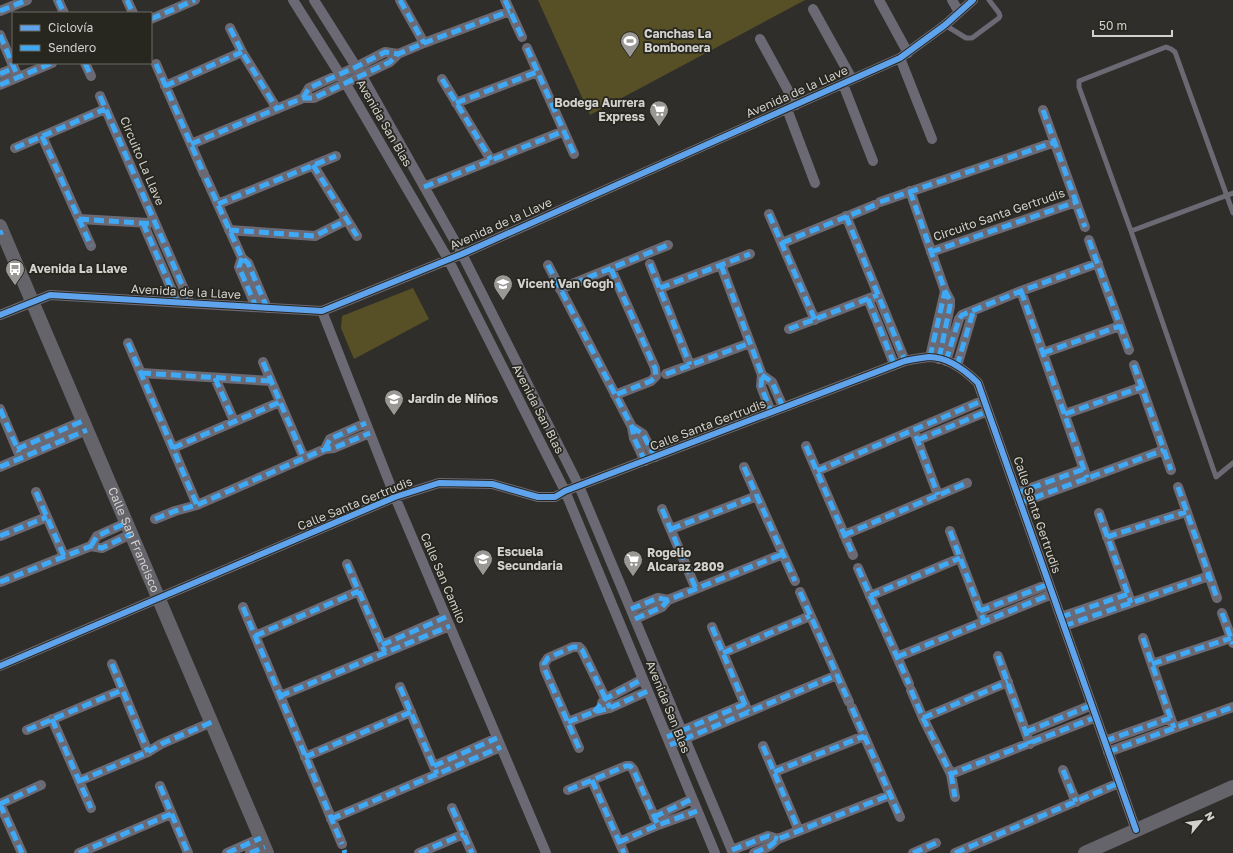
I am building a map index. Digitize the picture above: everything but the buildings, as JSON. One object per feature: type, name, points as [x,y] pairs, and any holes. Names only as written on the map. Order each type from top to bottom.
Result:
[{"type":"street","points":[[0,11],[27,0]]},
{"type":"street","points":[[58,0],[64,12]]},
{"type":"street","points":[[127,0],[133,12]]},
{"type":"street","points":[[152,19],[195,0]]},
{"type":"street","name":"Avenida San Blas","points":[[293,0],[346,84],[448,259],[565,491],[715,853]]},
{"type":"street","name":"Avenida San Blas","points":[[314,0],[362,76],[462,254],[579,486],[732,852]]},
{"type":"street","points":[[400,0],[424,43]]},
{"type":"street","points":[[505,0],[522,37]]},
{"type":"street","points":[[879,0],[904,55],[932,139]]},
{"type":"street","points":[[952,0],[959,12]]},
{"type":"street","name":"Avenida de la Llave","points":[[0,315],[50,295],[322,311],[462,254],[792,107],[904,55],[946,24],[973,0]]},
{"type":"street","points":[[813,9],[847,82],[873,161]]},
{"type":"street","points":[[191,144],[303,98],[314,98],[390,62],[398,54],[510,11]]},
{"type":"street","points":[[230,28],[242,52],[278,109]]},
{"type":"street","points":[[0,35],[12,63]]},
{"type":"street","points":[[760,39],[792,107],[815,183]]},
{"type":"street","points":[[527,48],[574,154]]},
{"type":"street","points":[[165,86],[242,52]]},
{"type":"street","points":[[303,98],[308,88],[356,67],[385,52],[398,54]]},
{"type":"street","points":[[13,64],[16,72]]},
{"type":"street","points":[[0,74],[16,72],[48,64]]},
{"type":"street","points":[[85,64],[91,76]]},
{"type":"street","points":[[156,64],[229,230],[242,258],[248,263],[262,307]]},
{"type":"street","points":[[0,85],[16,72]]},
{"type":"street","points":[[456,104],[537,72]]},
{"type":"street","points":[[442,79],[491,160]]},
{"type":"street","name":"Circuito La Llave","points":[[100,96],[190,303]]},
{"type":"street","name":"Circuito La Llave","points":[[15,148],[105,109]]},
{"type":"street","name":"Circuito Santa Gertrudis","points":[[1043,110],[1085,226]]},
{"type":"street","points":[[424,187],[564,131]]},
{"type":"street","points":[[42,136],[91,246]]},
{"type":"street","points":[[782,243],[877,203],[1054,142]]},
{"type":"street","points":[[218,204],[336,156]]},
{"type":"street","points":[[313,166],[357,236]]},
{"type":"street","name":"Circuito Santa Gertrudis","points":[[910,191],[945,291],[938,359]]},
{"type":"street","name":"Circuito Santa Gertrudis","points":[[931,252],[1076,202]]},
{"type":"street","points":[[769,214],[815,320]]},
{"type":"street","points":[[846,216],[905,360]]},
{"type":"street","name":"Circuito La Llave","points":[[79,219],[155,224]]},
{"type":"street","points":[[229,230],[315,236],[346,220]]},
{"type":"street","points":[[143,223],[177,302]]},
{"type":"street","name":"Calle San Francisco","points":[[1,230],[264,846]]},
{"type":"street","points":[[1089,240],[1129,350]]},
{"type":"street","points":[[560,289],[668,245]]},
{"type":"street","points":[[660,288],[750,254]]},
{"type":"street","points":[[938,359],[962,315],[973,312],[1021,291],[1098,263]]},
{"type":"street","points":[[650,264],[690,365]]},
{"type":"street","points":[[548,265],[632,427],[643,434],[650,459]]},
{"type":"street","points":[[721,265],[762,375],[760,386],[771,412]]},
{"type":"street","points":[[610,268],[655,368],[656,376],[651,381],[616,395]]},
{"type":"street","points":[[1021,291],[1086,474]]},
{"type":"street","points":[[789,329],[878,295]]},
{"type":"street","points":[[868,299],[894,364]]},
{"type":"street","name":"Calle San Camilo","points":[[322,311],[395,497],[546,853]]},
{"type":"street","points":[[957,366],[973,312]]},
{"type":"street","points":[[1043,353],[1120,326]]},
{"type":"street","points":[[128,342],[197,505]]},
{"type":"street","points":[[666,374],[750,343]]},
{"type":"street","name":"Calle Santa Gertrudis","points":[[0,666],[395,497],[439,483],[492,484],[538,497],[554,497],[565,491],[905,360],[938,359],[957,366],[969,374],[978,384],[1136,830]]},
{"type":"street","points":[[263,362],[304,458]]},
{"type":"street","points":[[1134,364],[1171,470]]},
{"type":"street","points":[[141,373],[271,382]]},
{"type":"street","points":[[762,375],[772,382],[783,407]]},
{"type":"street","points":[[214,378],[234,422]]},
{"type":"street","points":[[1065,414],[1142,387]]},
{"type":"street","points":[[816,471],[984,400]]},
{"type":"street","points":[[173,448],[280,402]]},
{"type":"street","points":[[0,409],[19,453]]},
{"type":"street","points":[[918,440],[988,411]]},
{"type":"street","points":[[325,449],[330,439],[366,422]]},
{"type":"street","points":[[0,467],[19,453],[85,425]]},
{"type":"street","points":[[914,430],[938,496]]},
{"type":"street","points":[[154,519],[197,505],[325,449],[334,448],[370,433]]},
{"type":"street","points":[[806,446],[853,555]]},
{"type":"street","points":[[1019,498],[1086,474],[1164,450]]},
{"type":"street","points":[[744,467],[795,581]]},
{"type":"street","points":[[844,535],[967,483]]},
{"type":"street","points":[[1178,487],[1217,598]]},
{"type":"street","points":[[36,492],[64,556]]},
{"type":"street","points":[[670,529],[757,496]]},
{"type":"street","points":[[662,509],[696,589]]},
{"type":"street","points":[[1108,537],[1186,512]]},
{"type":"street","points":[[1099,513],[1129,598]]},
{"type":"street","points":[[0,536],[47,518]]},
{"type":"street","points":[[0,582],[91,546],[97,536],[129,529]]},
{"type":"street","points":[[950,531],[984,621]]},
{"type":"street","points":[[633,614],[662,607],[668,600],[783,554]]},
{"type":"street","points":[[870,596],[960,558]]},
{"type":"street","points":[[347,564],[383,648]]},
{"type":"street","points":[[858,568],[923,718],[951,774],[955,797]]},
{"type":"street","points":[[1062,621],[1129,598],[1209,576]]},
{"type":"street","points":[[980,611],[1051,589]]},
{"type":"street","points":[[897,657],[984,621],[1051,589]]},
{"type":"street","points":[[254,636],[359,591]]},
{"type":"street","points":[[800,592],[900,817]]},
{"type":"street","points":[[243,607],[343,849]]},
{"type":"street","points":[[1152,664],[1232,641],[1222,613]]},
{"type":"street","points":[[723,653],[810,616]]},
{"type":"street","points":[[280,696],[383,648],[448,621]]},
{"type":"street","points":[[712,626],[747,708]]},
{"type":"street","points":[[1143,638],[1174,728]]},
{"type":"street","points":[[579,748],[545,670],[544,664],[548,658],[579,647],[582,650],[610,708]]},
{"type":"street","points":[[998,656],[1030,744]]},
{"type":"street","points":[[112,664],[148,752]]},
{"type":"street","points":[[668,741],[747,708],[837,675]]},
{"type":"street","points":[[594,712],[605,699],[643,679]]},
{"type":"street","points":[[923,718],[1008,682]]},
{"type":"street","points":[[400,687],[436,770]]},
{"type":"street","points":[[27,730],[122,690]]},
{"type":"street","points":[[568,722],[594,712],[610,708],[648,691]]},
{"type":"street","points":[[1026,732],[1092,705]]},
{"type":"street","points":[[1108,752],[1233,707]]},
{"type":"street","points":[[305,757],[411,712]]},
{"type":"street","points":[[951,774],[1096,717]]},
{"type":"street","points":[[1105,741],[1170,718]]},
{"type":"street","points":[[52,719],[91,808]]},
{"type":"street","points":[[79,781],[148,752],[160,744],[212,722]]},
{"type":"street","points":[[774,772],[864,736]]},
{"type":"street","points":[[331,819],[436,770],[499,743]]},
{"type":"street","points":[[763,746],[799,831]]},
{"type":"street","points":[[568,790],[626,766],[630,766],[633,769],[656,821]]},
{"type":"street","points":[[1063,770],[1076,802]]},
{"type":"street","points":[[592,780],[624,853]]},
{"type":"street","points":[[955,853],[1120,783]]},
{"type":"street","points":[[22,853],[0,804],[42,785]]},
{"type":"street","points":[[160,786],[188,853]]},
{"type":"street","points":[[1085,853],[1233,787]]},
{"type":"street","points":[[754,853],[770,846],[778,839],[890,795]]},
{"type":"street","points":[[619,842],[692,799]]},
{"type":"street","points":[[452,808],[472,853]]},
{"type":"street","points":[[656,821],[698,812]]},
{"type":"street","points":[[79,853],[171,814]]},
{"type":"street","points":[[419,853],[464,834]]},
{"type":"street","points":[[732,852],[768,836],[778,839]]},
{"type":"street","points":[[913,853],[936,844]]},
{"type":"street","points":[[227,853],[264,846]]},
{"type":"street","points":[[250,853],[264,846]]},
{"type":"lane","points":[[946,24],[966,38],[972,38],[1000,16],[989,0]]},
{"type":"lane","points":[[1233,213],[1175,52],[1166,48],[1078,82],[1216,477],[1233,463]]},
{"type":"lane","points":[[1131,231],[1233,193]]},
{"type":"shaded area","name":"Canchas La Bombonera","points":[[538,0],[805,0],[590,115]]},
{"type":"shaded area","points":[[413,288],[429,319],[354,359],[341,328],[342,316]]},
{"type":"marked path","points":[[0,11],[27,0]]},
{"type":"marked path","points":[[58,0],[64,12]]},
{"type":"marked path","points":[[127,0],[133,12]]},
{"type":"marked path","points":[[152,19],[195,0]]},
{"type":"marked path","points":[[400,0],[424,43]]},
{"type":"marked path","points":[[505,0],[522,37]]},
{"type":"marked path","points":[[191,144],[303,98],[314,98],[390,62],[398,54],[510,11]]},
{"type":"marked path","points":[[230,28],[242,52],[277,109]]},
{"type":"marked path","points":[[0,35],[12,63]]},
{"type":"marked path","points":[[527,48],[574,154]]},
{"type":"marked path","points":[[165,86],[242,52]]},
{"type":"marked path","points":[[303,98],[309,88],[385,52],[398,54]]},
{"type":"marked path","points":[[12,64],[18,77]]},
{"type":"marked path","points":[[0,85],[50,64]]},
{"type":"marked path","points":[[85,64],[91,76]]},
{"type":"marked path","points":[[156,64],[204,174]]},
{"type":"marked path","points":[[0,74],[14,68]]},
{"type":"marked path","points":[[456,103],[537,72]]},
{"type":"marked path","points":[[442,79],[491,160]]},
{"type":"marked path","points":[[100,96],[190,303]]},
{"type":"marked path","points":[[15,148],[105,109]]},
{"type":"marked path","points":[[1043,110],[1085,227]]},
{"type":"marked path","points":[[424,187],[564,131]]},
{"type":"marked path","points":[[42,136],[91,246]]},
{"type":"marked path","points":[[880,202],[1055,142]]},
{"type":"marked path","points":[[218,204],[336,156]]},
{"type":"marked path","points":[[313,165],[357,236]]},
{"type":"marked path","points":[[206,178],[242,258],[248,263],[267,308]]},
{"type":"marked path","points":[[910,191],[945,291],[950,300],[939,359]]},
{"type":"marked path","points":[[931,252],[1076,202]]},
{"type":"marked path","points":[[782,243],[875,205]]},
{"type":"marked path","points":[[769,214],[815,320]]},
{"type":"marked path","points":[[846,216],[905,361]]},
{"type":"marked path","points":[[79,219],[155,224]]},
{"type":"marked path","points":[[229,230],[315,236],[347,220]]},
{"type":"marked path","points":[[143,223],[177,302]]},
{"type":"marked path","points":[[1089,240],[1129,350]]},
{"type":"marked path","points":[[560,289],[668,245]]},
{"type":"marked path","points":[[660,288],[750,254]]},
{"type":"marked path","points":[[242,258],[239,267],[256,307]]},
{"type":"marked path","points":[[946,361],[959,319],[962,315],[1021,291],[1098,263]]},
{"type":"marked path","points":[[650,264],[690,365]]},
{"type":"marked path","points":[[548,265],[632,427],[634,438],[645,461]]},
{"type":"marked path","points":[[721,265],[762,375],[761,386],[771,412]]},
{"type":"marked path","points":[[611,269],[655,368],[656,376],[651,381],[615,395]]},
{"type":"marked path","points":[[930,357],[945,291]]},
{"type":"marked path","points":[[1021,291],[1087,478]]},
{"type":"marked path","points":[[789,329],[878,295]]},
{"type":"marked path","points":[[868,299],[894,364]]},
{"type":"marked path","points":[[957,366],[973,312]]},
{"type":"marked path","points":[[1043,353],[1120,326]]},
{"type":"marked path","points":[[128,343],[197,505]]},
{"type":"marked path","points":[[666,374],[750,343]]},
{"type":"marked path","points":[[263,362],[304,458]]},
{"type":"marked path","points":[[1134,365],[1171,470]]},
{"type":"marked path","points":[[141,373],[271,381]]},
{"type":"marked path","points":[[762,375],[772,382],[783,407]]},
{"type":"marked path","points":[[215,378],[234,421]]},
{"type":"marked path","points":[[1065,414],[1142,387]]},
{"type":"marked path","points":[[817,471],[984,400]]},
{"type":"marked path","points":[[173,448],[280,402]]},
{"type":"marked path","points":[[0,409],[19,452]]},
{"type":"marked path","points":[[918,440],[988,411]]},
{"type":"marked path","points":[[17,449],[83,421]]},
{"type":"marked path","points":[[325,449],[330,439],[366,423]]},
{"type":"marked path","points":[[632,427],[643,434],[655,457]]},
{"type":"marked path","points":[[0,467],[87,430]]},
{"type":"marked path","points":[[155,519],[175,511],[197,505],[325,449],[334,448],[370,433]]},
{"type":"marked path","points":[[916,436],[938,495]]},
{"type":"marked path","points":[[806,446],[853,555]]},
{"type":"marked path","points":[[1020,503],[1164,450]]},
{"type":"marked path","points":[[744,467],[795,581]]},
{"type":"marked path","points":[[1017,493],[1084,469]]},
{"type":"marked path","points":[[844,535],[967,483]]},
{"type":"marked path","points":[[1178,487],[1217,598]]},
{"type":"marked path","points":[[36,492],[64,556]]},
{"type":"marked path","points":[[671,529],[757,496]]},
{"type":"marked path","points":[[662,509],[696,589]]},
{"type":"marked path","points":[[1107,537],[1186,512]]},
{"type":"marked path","points":[[1099,513],[1131,603]]},
{"type":"marked path","points":[[0,536],[47,517]]},
{"type":"marked path","points":[[91,546],[97,536],[126,523]]},
{"type":"marked path","points":[[950,531],[984,621]]},
{"type":"marked path","points":[[0,582],[91,546],[102,548],[131,534]]},
{"type":"marked path","points":[[635,619],[662,607],[668,600],[783,554]]},
{"type":"marked path","points":[[870,596],[960,558]]},
{"type":"marked path","points":[[347,564],[385,652]]},
{"type":"marked path","points":[[858,568],[909,684]]},
{"type":"marked path","points":[[1064,626],[1209,576]]},
{"type":"marked path","points":[[980,611],[1049,584]]},
{"type":"marked path","points":[[255,636],[359,591]]},
{"type":"marked path","points":[[800,592],[849,702]]},
{"type":"marked path","points":[[897,657],[1052,594]]},
{"type":"marked path","points":[[1061,617],[1128,594]]},
{"type":"marked path","points":[[631,609],[658,598],[668,600]]},
{"type":"marked path","points":[[243,607],[342,844]]},
{"type":"marked path","points":[[1222,613],[1233,644]]},
{"type":"marked path","points":[[723,653],[810,616]]},
{"type":"marked path","points":[[382,645],[446,617]]},
{"type":"marked path","points":[[280,696],[450,626]]},
{"type":"marked path","points":[[712,627],[748,712]]},
{"type":"marked path","points":[[1143,638],[1174,728]]},
{"type":"marked path","points":[[1152,664],[1231,638]]},
{"type":"marked path","points":[[579,748],[545,670],[544,664],[548,658],[573,647],[579,647],[582,650],[610,708]]},
{"type":"marked path","points":[[998,656],[1030,744]]},
{"type":"marked path","points":[[112,664],[148,752]]},
{"type":"marked path","points":[[670,745],[837,675]]},
{"type":"marked path","points":[[594,712],[605,699],[643,679]]},
{"type":"marked path","points":[[923,718],[1008,682]]},
{"type":"marked path","points":[[400,687],[437,774]]},
{"type":"marked path","points":[[27,730],[122,690]]},
{"type":"marked path","points":[[911,690],[923,718],[951,774],[1096,717]]},
{"type":"marked path","points":[[568,722],[594,712],[610,708],[648,691]]},
{"type":"marked path","points":[[667,737],[745,704]]},
{"type":"marked path","points":[[1026,732],[1092,705]]},
{"type":"marked path","points":[[1108,752],[1233,707]]},
{"type":"marked path","points":[[852,708],[900,817]]},
{"type":"marked path","points":[[305,757],[411,712]]},
{"type":"marked path","points":[[1105,741],[1170,718]]},
{"type":"marked path","points":[[52,719],[91,808]]},
{"type":"marked path","points":[[79,781],[148,752],[161,744],[212,722]]},
{"type":"marked path","points":[[774,772],[864,736]]},
{"type":"marked path","points":[[434,766],[497,738]]},
{"type":"marked path","points":[[763,746],[799,831]]},
{"type":"marked path","points":[[331,819],[501,747]]},
{"type":"marked path","points":[[568,790],[626,766],[630,766],[633,769],[658,825]]},
{"type":"marked path","points":[[1063,770],[1076,802]]},
{"type":"marked path","points":[[951,774],[955,797]]},
{"type":"marked path","points":[[592,780],[624,853]]},
{"type":"marked path","points":[[955,853],[1119,783]]},
{"type":"marked path","points":[[0,804],[41,785]]},
{"type":"marked path","points":[[160,786],[188,853]]},
{"type":"marked path","points":[[754,853],[770,846],[778,839],[890,795]]},
{"type":"marked path","points":[[654,817],[692,799]]},
{"type":"marked path","points":[[0,804],[22,853]]},
{"type":"marked path","points":[[452,808],[472,853]]},
{"type":"marked path","points":[[619,842],[658,825],[697,811]]},
{"type":"marked path","points":[[79,853],[171,814]]},
{"type":"marked path","points":[[419,853],[464,834]]},
{"type":"marked path","points":[[732,850],[768,836],[778,839]]},
{"type":"marked path","points":[[227,853],[261,838]]},
{"type":"marked path","points":[[913,853],[936,843]]},
{"type":"marked path","points":[[250,853],[265,847]]},
{"type":"cycle path","points":[[0,315],[50,295],[322,311],[462,254],[900,58],[945,25],[973,0]]},
{"type":"cycle path","points":[[0,666],[395,497],[439,483],[492,484],[538,497],[555,497],[565,491],[905,361],[929,357],[943,359],[968,374],[978,383],[1136,830]]},
{"type":"place","name":"Canchas La Bombonera","points":[[630,58]]},
{"type":"place","name":"Bodega Aurrera Express","points":[[659,127]]},
{"type":"place","name":"Avenida La Llave","points":[[15,286]]},
{"type":"place","name":"Vicent Van Gogh","points":[[503,301]]},
{"type":"place","name":"Jardin de Niños","points":[[394,416]]},
{"type":"place","name":"Escuela Secundaria","points":[[483,576]]},
{"type":"place","name":"Rogelio Alcaraz 2809","points":[[633,577]]}]
